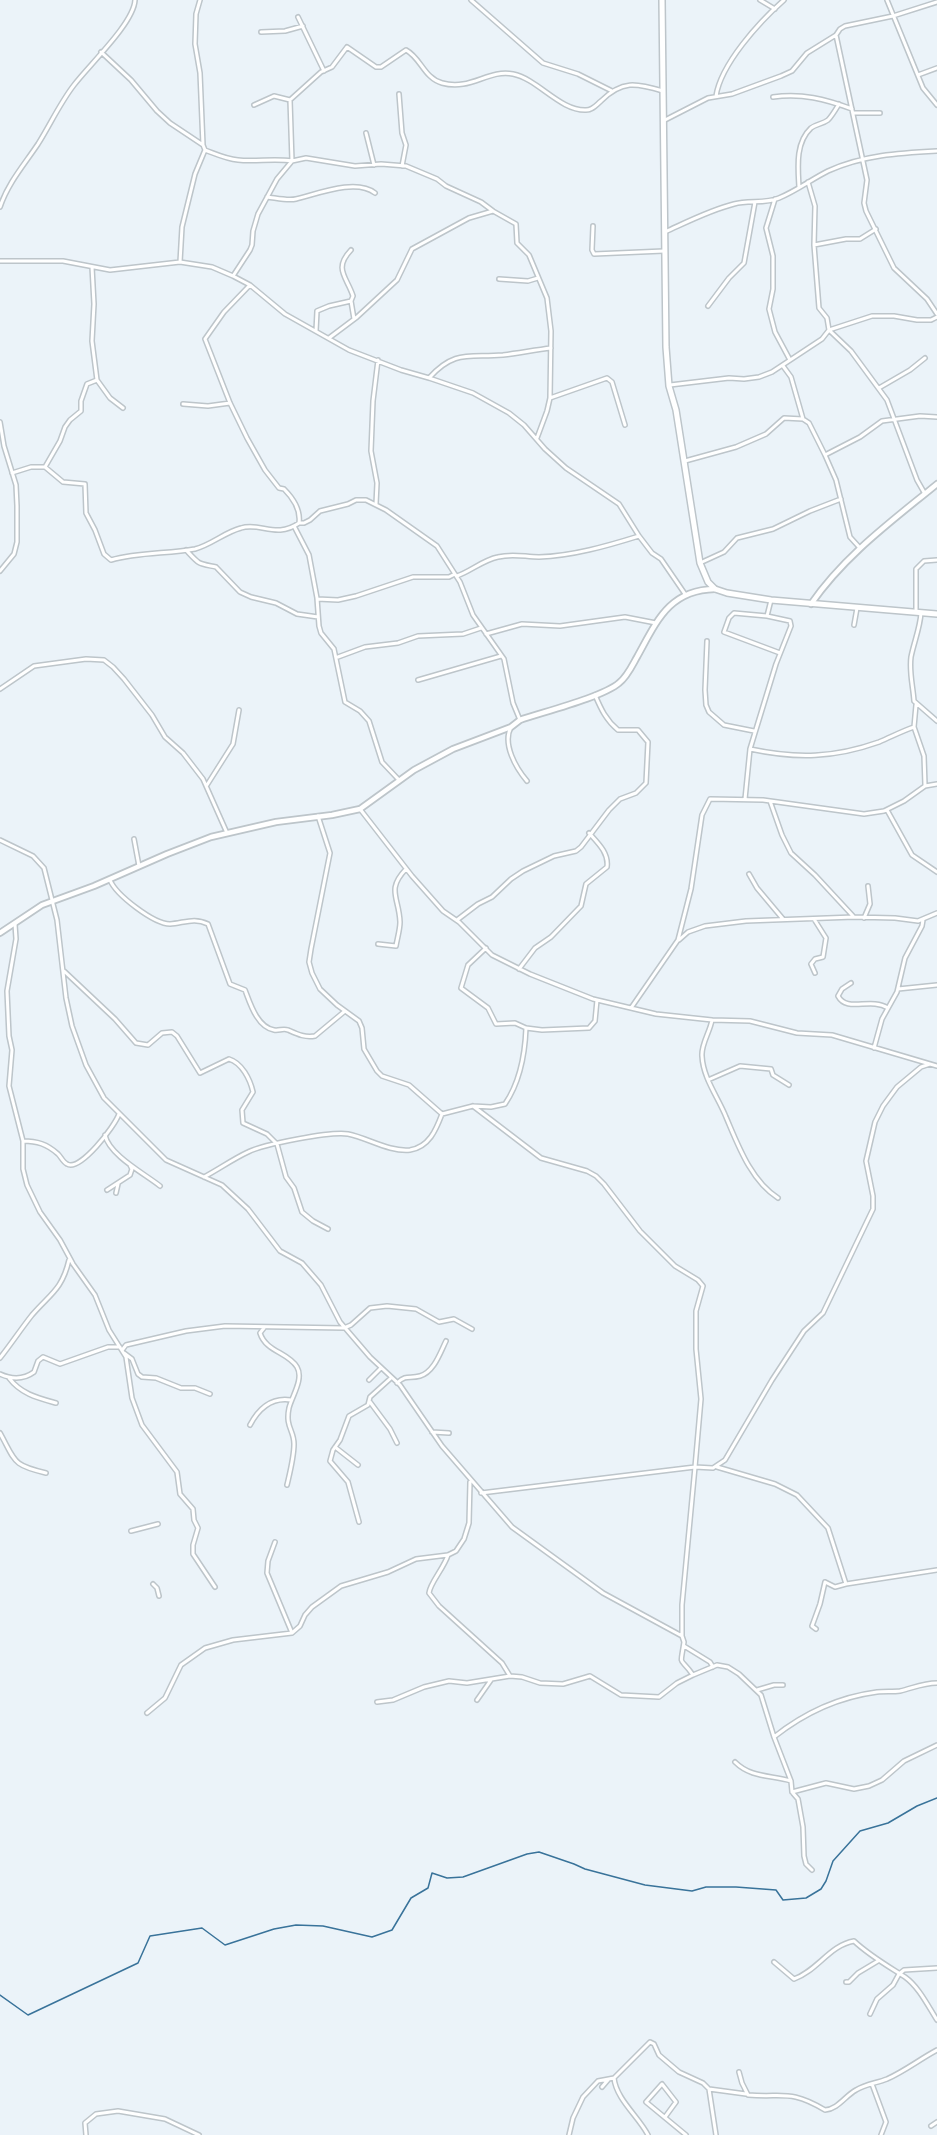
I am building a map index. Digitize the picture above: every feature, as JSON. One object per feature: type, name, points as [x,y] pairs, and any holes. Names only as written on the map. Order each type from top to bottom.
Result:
[{"type":"main road","points":[[662,0],[665,326],[669,386],[676,410],[685,461],[700,562],[705,577],[715,589]]},
{"type":"main road","points":[[811,604],[824,585],[860,548],[937,484]]},
{"type":"main road","points":[[0,933],[32,910],[110,880],[167,854],[227,833],[276,822],[302,820],[360,809],[414,770],[453,749],[511,727],[520,720],[595,695],[620,683],[669,606],[686,594],[715,589],[771,600],[937,614]]},
{"type":"street","points":[[0,207],[16,173],[37,145],[73,86],[130,16],[135,0]]},
{"type":"street","points":[[180,262],[180,236],[195,174],[205,150],[200,73],[195,44],[196,14],[200,0]]},
{"type":"street","points":[[471,0],[543,63],[578,74],[612,90]]},
{"type":"street","points":[[760,0],[774,9]]},
{"type":"street","points":[[716,96],[718,83],[734,58],[748,39],[784,0]]},
{"type":"street","points":[[887,0],[923,88],[937,105]]},
{"type":"street","points":[[663,120],[716,96],[732,94],[792,71],[807,53],[836,35],[845,26],[893,16],[937,2]]},
{"type":"street","points":[[298,17],[324,71]]},
{"type":"street","points":[[261,32],[285,31],[303,26]]},
{"type":"street","points":[[669,386],[729,378],[744,380],[759,377],[822,339],[829,330],[872,316],[932,320],[937,316],[927,299],[894,268],[866,211],[864,203],[867,180],[836,35]]},
{"type":"street","points":[[290,100],[332,67],[347,47],[376,67],[381,67],[406,50],[412,53],[424,72],[440,82],[466,85],[488,76],[512,73],[568,106],[584,111],[592,109],[612,90],[631,84],[663,91]]},
{"type":"street","points":[[101,52],[131,80],[170,123],[203,145]]},
{"type":"street","points":[[918,75],[937,68]]},
{"type":"street","points":[[399,94],[402,133],[406,146],[402,166]]},
{"type":"street","points":[[254,105],[274,96],[290,100]]},
{"type":"street","points":[[773,98],[804,96],[852,109]]},
{"type":"street","points":[[233,276],[252,245],[254,225],[267,197],[277,179],[292,161],[290,100]]},
{"type":"street","points":[[799,187],[798,165],[803,139],[812,128],[828,120],[839,104]]},
{"type":"street","points":[[853,114],[880,113]]},
{"type":"street","points":[[366,133],[374,165]]},
{"type":"street","points":[[205,150],[238,160],[292,161],[306,158],[355,166],[402,166],[437,178],[446,186],[481,202],[516,224],[517,243],[529,255],[547,298],[551,348],[550,398],[537,439]]},
{"type":"street","points":[[664,233],[722,207],[775,199],[848,163],[892,154],[937,152]]},
{"type":"street","points":[[808,182],[815,206],[814,245],[819,308],[827,318],[829,330],[852,351],[887,400],[917,480],[925,494]]},
{"type":"street","points":[[267,197],[294,200],[324,190],[353,187],[369,188],[375,193]]},
{"type":"street","points":[[775,199],[766,228],[773,256],[773,289],[769,309],[775,332],[790,360]]},
{"type":"street","points":[[708,306],[744,263],[755,202]]},
{"type":"street","points":[[328,338],[354,319],[397,280],[412,249],[445,229],[469,218],[493,211]]},
{"type":"street","points":[[593,226],[592,250],[594,254],[664,251]]},
{"type":"street","points":[[814,245],[846,239],[860,239],[876,229]]},
{"type":"street","points":[[351,250],[344,260],[342,272],[352,292],[354,319]]},
{"type":"street","points":[[0,261],[63,261],[110,270],[180,262],[212,267],[233,276],[250,285],[285,314],[357,354],[473,393],[495,404],[524,425],[566,468],[619,504],[639,537],[661,559],[686,594]]},
{"type":"street","points":[[92,267],[94,304],[92,341],[97,380],[110,398],[123,408]]},
{"type":"street","points":[[499,279],[538,278]]},
{"type":"street","points":[[250,285],[224,312],[205,339],[230,403],[265,470],[279,489],[284,489],[294,500],[300,515],[299,523]]},
{"type":"street","points":[[316,332],[317,311],[351,301]]},
{"type":"street","points":[[429,378],[439,367],[462,355],[502,355],[551,348]]},
{"type":"street","points":[[879,388],[910,370],[925,358]]},
{"type":"street","points":[[376,504],[377,483],[371,451],[373,401],[378,360]]},
{"type":"street","points":[[782,365],[791,377],[803,419]]},
{"type":"street","points":[[550,398],[607,378],[612,382],[625,425]]},
{"type":"street","points":[[45,467],[65,427],[81,411],[81,401],[87,384],[97,380]]},
{"type":"street","points":[[183,404],[208,406],[230,403]]},
{"type":"street","points":[[825,455],[860,437],[882,421],[920,416],[937,417]]},
{"type":"street","points":[[685,461],[736,447],[766,434],[784,418],[803,419],[809,423],[825,455],[836,480],[850,537],[860,548]]},
{"type":"street","points":[[0,422],[4,446],[16,485],[17,542],[14,554],[0,571]]},
{"type":"street","points":[[12,473],[31,467],[45,467],[63,482],[85,484],[86,513],[96,530],[104,554],[111,560],[203,546],[242,527],[253,526],[269,531],[294,526],[310,520],[320,511],[356,500],[366,500],[376,504],[430,540],[456,575],[473,615],[504,659],[513,703],[520,720]]},
{"type":"street","points":[[700,562],[724,552],[737,538],[773,529],[810,510],[841,499]]},
{"type":"street","points":[[294,526],[309,555],[321,633],[330,643],[337,657],[345,702],[360,711],[369,721],[379,756],[399,780]]},
{"type":"street","points":[[317,600],[338,600],[356,596],[413,577],[449,577],[467,572],[484,561],[497,557],[509,555],[543,557],[639,537]]},
{"type":"street","points":[[186,550],[197,562],[205,566],[216,567],[240,592],[250,597],[276,603],[297,614],[318,617]]},
{"type":"street","points":[[925,786],[924,756],[914,727],[916,705],[911,669],[919,613],[916,569],[924,561],[937,560]]},
{"type":"street","points":[[767,616],[771,600]]},
{"type":"street","points":[[854,625],[857,608]]},
{"type":"street","points":[[745,799],[754,731],[791,626],[790,621],[786,619],[767,616],[734,614],[729,618],[724,632],[780,653]]},
{"type":"street","points":[[486,634],[522,624],[560,626],[625,617],[657,623]]},
{"type":"street","points":[[337,657],[365,647],[398,643],[418,636],[463,634],[481,628]]},
{"type":"street","points":[[707,641],[705,690],[709,712],[724,725],[754,731]]},
{"type":"street","points":[[418,680],[501,656]]},
{"type":"street","points":[[0,689],[34,666],[86,659],[104,660],[124,679],[152,715],[165,737],[183,753],[207,786],[208,793],[227,833]]},
{"type":"street","points":[[457,921],[478,903],[492,897],[511,879],[524,871],[554,856],[576,851],[609,810],[621,799],[636,793],[646,783],[648,742],[638,730],[618,730],[606,718],[595,695]]},
{"type":"street","points":[[916,705],[937,722]]},
{"type":"street","points":[[207,786],[233,744],[239,710]]},
{"type":"street","points":[[511,727],[508,734],[511,751],[519,772],[527,781]]},
{"type":"street","points":[[750,749],[804,757],[816,756],[848,751],[879,742],[914,727]]},
{"type":"street","points":[[678,940],[691,889],[702,815],[710,799],[770,801],[864,814],[886,810],[925,786],[937,784]]},
{"type":"street","points":[[770,801],[791,853],[854,917]]},
{"type":"street","points":[[360,809],[406,869],[438,905],[498,959],[519,969],[597,1000],[656,1014],[712,1020],[750,1021],[797,1033],[832,1035],[937,1066]]},
{"type":"street","points":[[886,810],[912,855],[937,872]]},
{"type":"street","points":[[318,816],[330,853],[309,962],[312,973],[320,989],[358,1021],[362,1028],[364,1049],[382,1076],[409,1085],[442,1114]]},
{"type":"street","points":[[519,969],[535,948],[551,937],[581,906],[586,884],[607,867],[608,860],[590,833]]},
{"type":"street","points":[[134,839],[139,867]]},
{"type":"street","points":[[0,840],[33,856],[44,868],[53,901],[66,998],[79,1048],[92,1080],[104,1098],[166,1160],[227,1189],[248,1209],[280,1251],[302,1263],[321,1285],[333,1312],[344,1328],[397,1383],[470,1480],[512,1527],[603,1593],[682,1636]]},
{"type":"street","points":[[378,944],[396,946],[400,923],[394,889],[395,881],[406,869]]},
{"type":"street","points":[[749,874],[757,888],[783,919]]},
{"type":"street","points":[[110,880],[133,905],[158,921],[167,924],[188,920],[208,924],[230,984],[244,990],[253,1012],[269,1027],[275,1030],[285,1029],[309,1037],[315,1036],[345,1011]]},
{"type":"street","points":[[864,918],[870,904],[868,886]]},
{"type":"street","points":[[631,1008],[678,940],[688,932],[705,926],[746,921],[854,917],[918,921],[937,913]]},
{"type":"street","points":[[813,919],[826,938],[823,957],[815,959],[811,964],[815,973]]},
{"type":"street","points":[[874,1048],[888,1008],[898,989],[905,958],[923,920]]},
{"type":"street","points":[[15,922],[16,939],[7,991],[9,1036],[12,1050],[9,1086],[23,1141],[23,1169],[29,1191],[69,1258],[92,1290],[109,1330],[132,1359],[138,1374],[181,1388],[195,1388],[210,1394]]},
{"type":"street","points":[[486,948],[468,965],[461,988],[488,1008],[496,1024],[515,1023],[526,1028],[542,1030],[588,1028],[595,1022],[597,1000]]},
{"type":"street","points":[[63,970],[136,1042],[148,1045],[162,1033],[172,1032],[177,1036],[200,1073],[229,1059],[237,1062],[243,1069],[253,1092],[242,1110],[243,1123],[267,1134],[277,1144],[286,1177],[294,1188],[302,1212],[328,1229]]},
{"type":"street","points":[[851,983],[842,989],[838,996],[840,1001],[851,1005],[881,1004],[888,1008]]},
{"type":"street","points":[[898,989],[937,985]]},
{"type":"street","points":[[712,1020],[702,1054],[708,1080],[752,1171],[767,1191],[778,1198]]},
{"type":"street","points":[[442,1114],[473,1106],[491,1107],[506,1104],[516,1084],[526,1028]]},
{"type":"street","points":[[481,1493],[695,1467],[710,1469],[717,1467],[728,1455],[804,1330],[823,1313],[852,1249],[870,1218],[873,1196],[866,1161],[871,1133],[880,1112],[904,1080],[930,1064]]},
{"type":"street","points":[[708,1080],[740,1066],[749,1066],[771,1069],[773,1075],[789,1085]]},
{"type":"street","points":[[473,1106],[541,1158],[596,1176],[640,1231],[675,1266],[698,1280],[703,1286],[696,1311],[696,1349],[701,1399],[682,1636],[684,1646],[681,1661],[693,1675]]},
{"type":"street","points":[[23,1141],[41,1143],[68,1164],[75,1165],[81,1162],[105,1136],[119,1114]]},
{"type":"street","points":[[203,1177],[251,1150],[338,1133],[385,1146],[411,1150],[429,1141],[442,1114]]},
{"type":"street","points":[[105,1136],[110,1145],[129,1164],[160,1186]]},
{"type":"street","points":[[107,1190],[130,1175],[132,1169],[129,1164]]},
{"type":"street","points":[[116,1193],[118,1184]]},
{"type":"street","points":[[0,1358],[35,1312],[54,1293],[66,1274],[69,1258]]},
{"type":"street","points":[[9,1378],[32,1374],[38,1361],[43,1357],[60,1364],[108,1347],[123,1349],[186,1331],[225,1326],[344,1328],[354,1323],[370,1308],[387,1306],[416,1309],[439,1322],[453,1319],[472,1329]]},
{"type":"street","points":[[265,1327],[260,1333],[263,1340],[294,1363],[299,1371],[287,1423],[294,1443],[287,1485]]},
{"type":"street","points":[[397,1383],[404,1377],[420,1376],[430,1371],[446,1341]]},
{"type":"street","points":[[123,1349],[128,1364],[132,1398],[142,1425],[177,1472],[180,1494],[193,1509],[194,1520],[198,1528],[193,1554],[216,1587]]},
{"type":"street","points":[[369,1380],[381,1368]]},
{"type":"street","points":[[0,1374],[9,1378],[26,1393],[56,1403]]},
{"type":"street","points":[[359,1522],[348,1482],[330,1462],[349,1416],[368,1405],[380,1387],[391,1378]]},
{"type":"street","points":[[364,1397],[390,1429],[397,1443]]},
{"type":"street","points":[[250,1425],[270,1402],[282,1399],[291,1400]]},
{"type":"street","points":[[432,1432],[449,1433]]},
{"type":"street","points":[[0,1433],[16,1462],[26,1468],[46,1473]]},
{"type":"street","points":[[335,1447],[358,1465]]},
{"type":"street","points":[[717,1467],[775,1484],[797,1496],[828,1528],[846,1584]]},
{"type":"street","points":[[147,1713],[165,1698],[181,1665],[205,1648],[233,1640],[292,1633],[300,1626],[312,1607],[341,1586],[388,1572],[416,1559],[448,1555],[459,1546],[469,1523],[470,1480]]},
{"type":"street","points":[[131,1531],[158,1524]]},
{"type":"street","points":[[275,1542],[267,1573],[292,1633]]},
{"type":"street","points":[[448,1555],[444,1568],[429,1588],[429,1593],[439,1606],[502,1663],[510,1676]]},
{"type":"street","points":[[816,1629],[812,1626],[825,1582],[835,1587],[937,1570]]},
{"type":"street","points":[[153,1584],[159,1596]]},
{"type":"street","points":[[684,1646],[713,1666]]},
{"type":"street","points":[[377,1702],[393,1700],[449,1681],[467,1683],[510,1676],[540,1683],[563,1684],[590,1676],[621,1695],[659,1697],[693,1675],[713,1666],[728,1667],[757,1690],[763,1700],[791,1781],[792,1792],[798,1799],[804,1856],[806,1864],[812,1870]]},
{"type":"street","points":[[477,1700],[491,1680]]},
{"type":"street","points":[[774,1737],[801,1718],[846,1698],[877,1692],[901,1691],[923,1683],[937,1683]]},
{"type":"street","points":[[757,1690],[783,1685]]},
{"type":"street","points":[[792,1792],[826,1783],[854,1789],[869,1786],[882,1780],[904,1761],[937,1745]]},
{"type":"street","points":[[735,1762],[749,1773],[791,1781]]},
{"type":"street","points":[[774,1962],[794,1979],[830,1953],[854,1941],[906,1978],[937,2020]]},
{"type":"street","points":[[846,1982],[878,1960]]},
{"type":"street","points":[[870,2014],[877,1999],[893,1985],[904,1970],[937,1968]]},
{"type":"street","points":[[569,2135],[580,2100],[598,2081],[614,2078],[650,2042],[654,2044],[659,2055],[679,2072],[709,2089],[748,2094],[786,2094],[801,2097],[825,2110],[837,2106],[858,2088],[914,2065],[937,2050]]},
{"type":"street","points":[[739,2072],[748,2094]]},
{"type":"street","points":[[614,2078],[614,2083],[623,2099],[648,2135]]},
{"type":"street","points":[[602,2087],[608,2080]]},
{"type":"street","points":[[665,2117],[676,2102],[662,2084],[646,2102],[686,2135]]},
{"type":"street","points":[[872,2084],[886,2122],[881,2135]]},
{"type":"street","points":[[709,2089],[716,2135]]},
{"type":"street","points":[[86,2135],[85,2123],[96,2114],[118,2111],[165,2119],[199,2135]]},
{"type":"street","points":[[931,2126],[937,2122]]},
{"type":"waterway","points":[[0,1995],[28,2015],[138,1963],[150,1936],[202,1928],[225,1945],[274,1929],[296,1925],[323,1926],[372,1937],[392,1930],[411,1898],[428,1888],[432,1873],[447,1878],[463,1877],[527,1854],[539,1852],[585,1869],[645,1885],[692,1891],[706,1887],[776,1890],[783,1900],[806,1898],[821,1889],[833,1861],[860,1831],[888,1823],[917,1806],[937,1798]]}]
